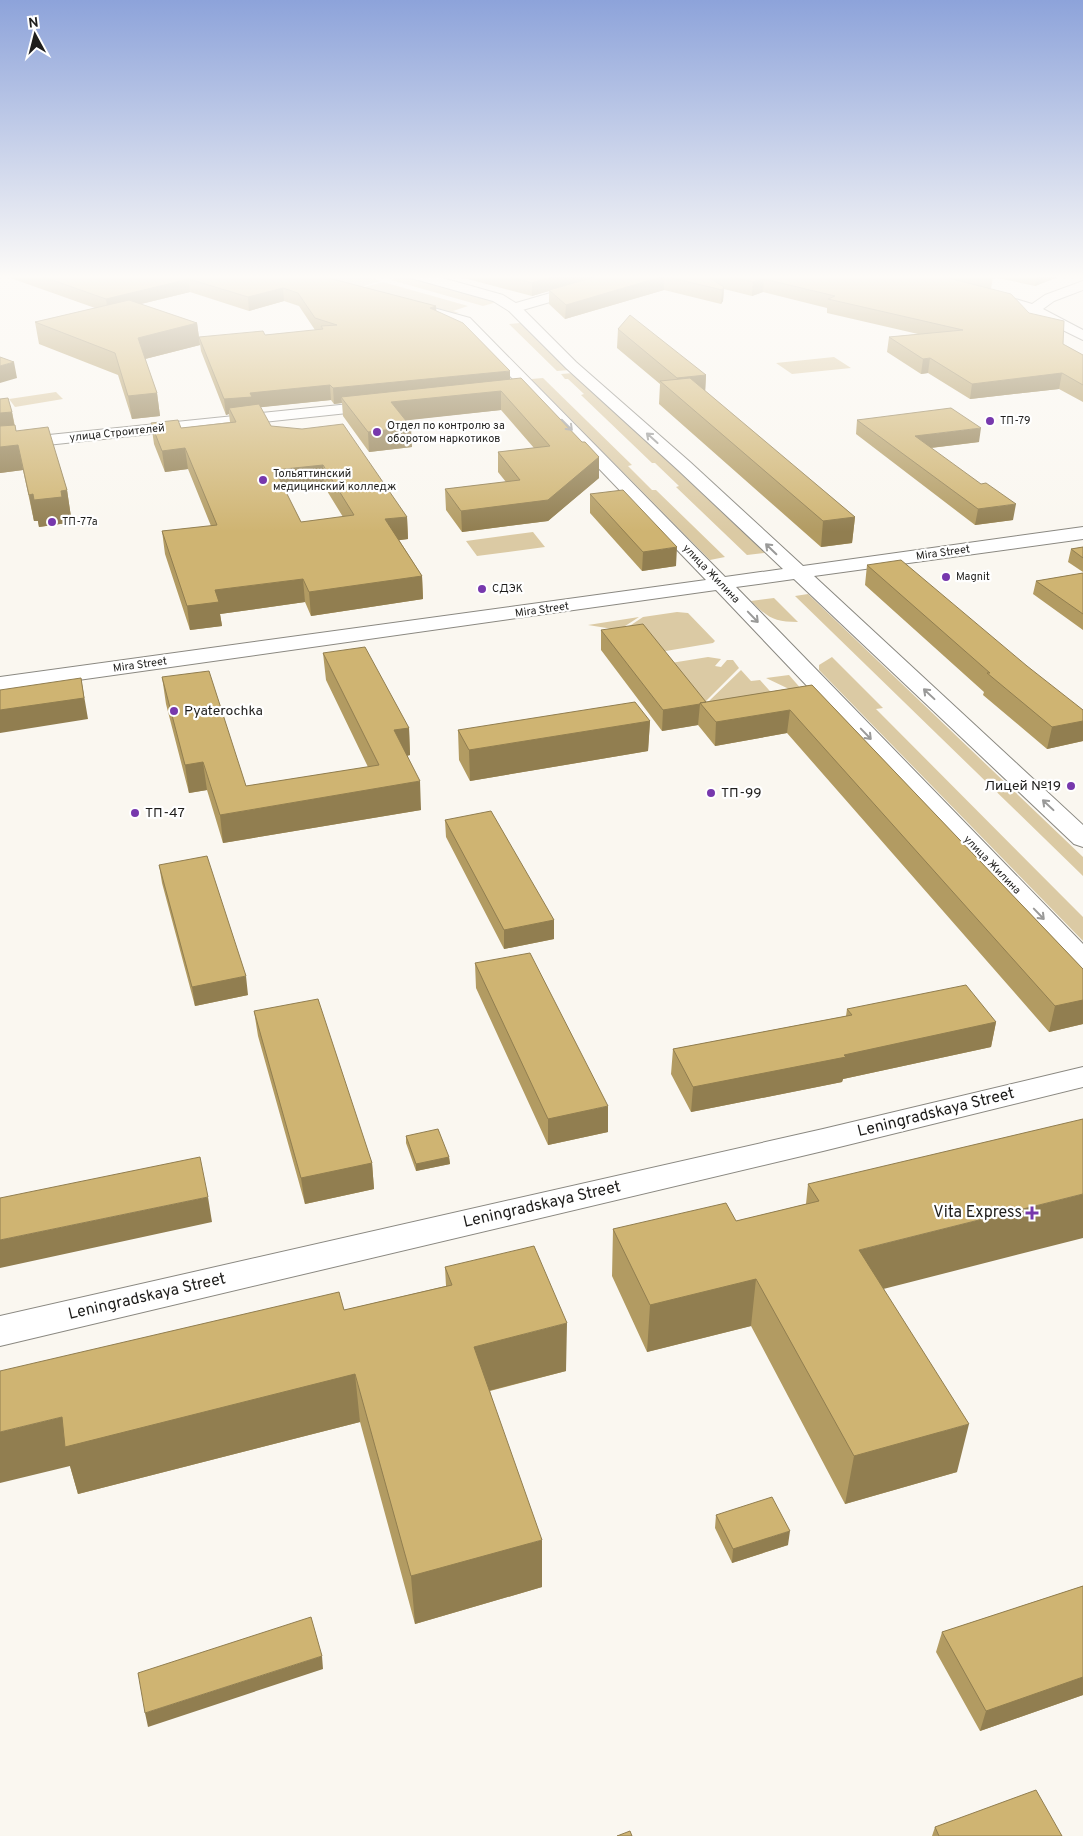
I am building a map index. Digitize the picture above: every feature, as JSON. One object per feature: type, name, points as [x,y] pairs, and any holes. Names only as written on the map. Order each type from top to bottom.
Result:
[{"type":"main road","name":"улица Жилина","points":[[502,361],[523,391],[722,585],[1083,960]]},
{"type":"main road","points":[[566,361],[684,466],[1083,839]]},
{"type":"main road","name":"улица Строителей","points":[[0,445],[396,404]]},
{"type":"main road","name":"Mira Street","points":[[0,684],[722,585],[1083,533]]},
{"type":"main road","name":"Leningradskaya Street","points":[[0,1331],[823,1140],[1083,1077]]},
{"type":"shaded area","points":[[546,361],[560,361],[570,370],[557,371]]},
{"type":"shaded area","points":[[798,361],[840,361],[851,368],[792,374],[776,363]]},
{"type":"shaded area","points":[[574,373],[765,553],[747,555],[676,487],[679,486],[655,463],[652,463],[581,395],[584,394],[561,374]]},
{"type":"shaded area","points":[[543,378],[632,465],[628,466],[652,490],[656,490],[725,557],[710,560],[531,379]]},
{"type":"shaded area","points":[[56,392],[63,399],[15,407],[9,399]]},
{"type":"shaded area","points":[[533,532],[545,547],[477,556],[466,541]]},
{"type":"shaded area","points":[[808,594],[1083,857],[1083,876],[795,596]]},
{"type":"shaded area","points":[[774,598],[798,622],[772,618],[751,601]]},
{"type":"shaded area","points":[[677,612],[688,613],[715,641],[713,643],[660,652],[622,631],[643,617]]},
{"type":"shaded area","points":[[639,617],[619,630],[588,625]]},
{"type":"shaded area","points":[[708,657],[721,659],[715,666],[721,667],[727,660],[733,660],[739,668],[706,701],[707,703],[741,670],[751,681],[760,680],[786,709],[718,720],[671,663]]},
{"type":"shaded area","points":[[832,657],[883,708],[876,709],[1083,917],[1083,941],[819,670],[819,665]]},
{"type":"shaded area","points":[[789,675],[810,699],[766,678]]},
{"type":"building","points":[[0,361],[14,362],[0,366]]},
{"type":"building","points":[[117,361],[146,361],[157,393],[128,396]]},
{"type":"building","points":[[209,361],[500,361],[510,371],[333,388],[330,385],[250,393],[252,397],[224,399]]},
{"type":"building","points":[[656,361],[688,361],[706,375],[677,378]]},
{"type":"building","points":[[934,361],[1083,361],[1083,385],[1062,373],[972,384]]},
{"type":"building","points":[[521,378],[582,442],[585,442],[599,457],[548,500],[461,511],[445,489],[520,480],[498,452],[550,446],[501,391],[391,402],[411,427],[368,432],[341,397]]},
{"type":"building","points":[[690,378],[855,517],[823,521],[660,381]]},
{"type":"building","points":[[8,398],[12,412],[0,413],[0,399]]},
{"type":"building","points":[[259,404],[271,426],[302,429],[343,424],[407,517],[385,519],[422,576],[309,592],[303,579],[215,590],[219,602],[187,606],[162,531],[217,525],[185,448],[162,451],[151,423],[178,420],[181,428],[236,422],[229,408]],"holes":[[[323,465],[354,515],[301,522],[275,470]]]},
{"type":"building","points":[[951,408],[981,428],[915,436],[981,484],[986,483],[1016,504],[978,509],[857,420]]},
{"type":"building","points":[[15,425],[16,431],[48,427],[67,490],[61,491],[62,497],[34,500],[33,494],[29,495],[18,445],[0,447],[0,426]]},
{"type":"building","points":[[623,490],[677,547],[643,552],[590,494]]},
{"type":"building","points":[[1083,547],[1083,558],[1071,549]]},
{"type":"building","points":[[901,560],[1027,666],[1083,710],[1083,721],[1052,727],[987,673],[990,673],[867,565]]},
{"type":"building","points":[[1083,573],[1083,614],[1036,581]]},
{"type":"building","points":[[643,624],[706,702],[663,710],[601,630]]},
{"type":"building","points":[[365,647],[409,728],[394,730],[420,781],[220,815],[203,762],[185,765],[162,677],[209,671],[246,786],[379,765],[323,653]]},
{"type":"building","points":[[81,678],[84,698],[0,710],[0,690]]},
{"type":"building","points":[[812,685],[1083,969],[1083,1000],[1055,1006],[790,710],[716,722],[700,703]]},
{"type":"building","points":[[635,702],[650,721],[469,750],[458,730]]},
{"type":"building","points":[[491,811],[554,920],[504,930],[445,820]]},
{"type":"building","points":[[207,856],[246,976],[192,987],[159,865]]},
{"type":"building","points":[[530,953],[608,1106],[548,1119],[475,963]]},
{"type":"building","points":[[966,985],[996,1022],[844,1055],[846,1057],[693,1087],[673,1049],[852,1015],[847,1009]]},
{"type":"building","points":[[318,999],[372,1163],[301,1178],[254,1011]]},
{"type":"building","points":[[1083,1119],[1083,1194],[859,1250],[969,1424],[854,1456],[756,1279],[650,1305],[613,1229],[726,1203],[736,1221],[819,1201],[808,1184]]},
{"type":"building","points":[[438,1129],[449,1157],[416,1164],[406,1136]]},
{"type":"building","points":[[200,1157],[208,1197],[0,1240],[0,1198]]},
{"type":"building","points":[[534,1246],[567,1323],[474,1347],[542,1540],[411,1576],[355,1374],[65,1447],[62,1417],[0,1432],[0,1371],[339,1292],[344,1310],[452,1285],[445,1267]]},
{"type":"building","points":[[772,1497],[790,1531],[733,1549],[716,1515]]},
{"type":"building","points":[[1083,1586],[1083,1677],[986,1711],[942,1632]]},
{"type":"building","points":[[311,1617],[322,1656],[145,1713],[138,1673]]},
{"type":"building","points":[[1036,1790],[1062,1836],[939,1836],[935,1827]]},
{"type":"building","points":[[630,1831],[632,1836],[617,1836]]},
{"type":"place","name":"ТП-79","points":[[990,421]]},
{"type":"place","name":"Отдел по контролю за оборотом наркотиков","points":[[377,432]]},
{"type":"place","name":"Тольяттинский медицинский колледж","points":[[263,480]]},
{"type":"place","name":"ТП-77а","points":[[52,522]]},
{"type":"place","name":"Magnit","points":[[946,577]]},
{"type":"place","name":"СДЭК","points":[[482,589]]},
{"type":"place","name":"Pyaterochka","points":[[174,711]]},
{"type":"place","name":"Лицей №19","points":[[1071,786]]},
{"type":"place","name":"ТП-99","points":[[711,793]]},
{"type":"place","name":"ТП-47","points":[[135,813]]},
{"type":"place","name":"Vita Express","points":[[1032,1213]]}]
